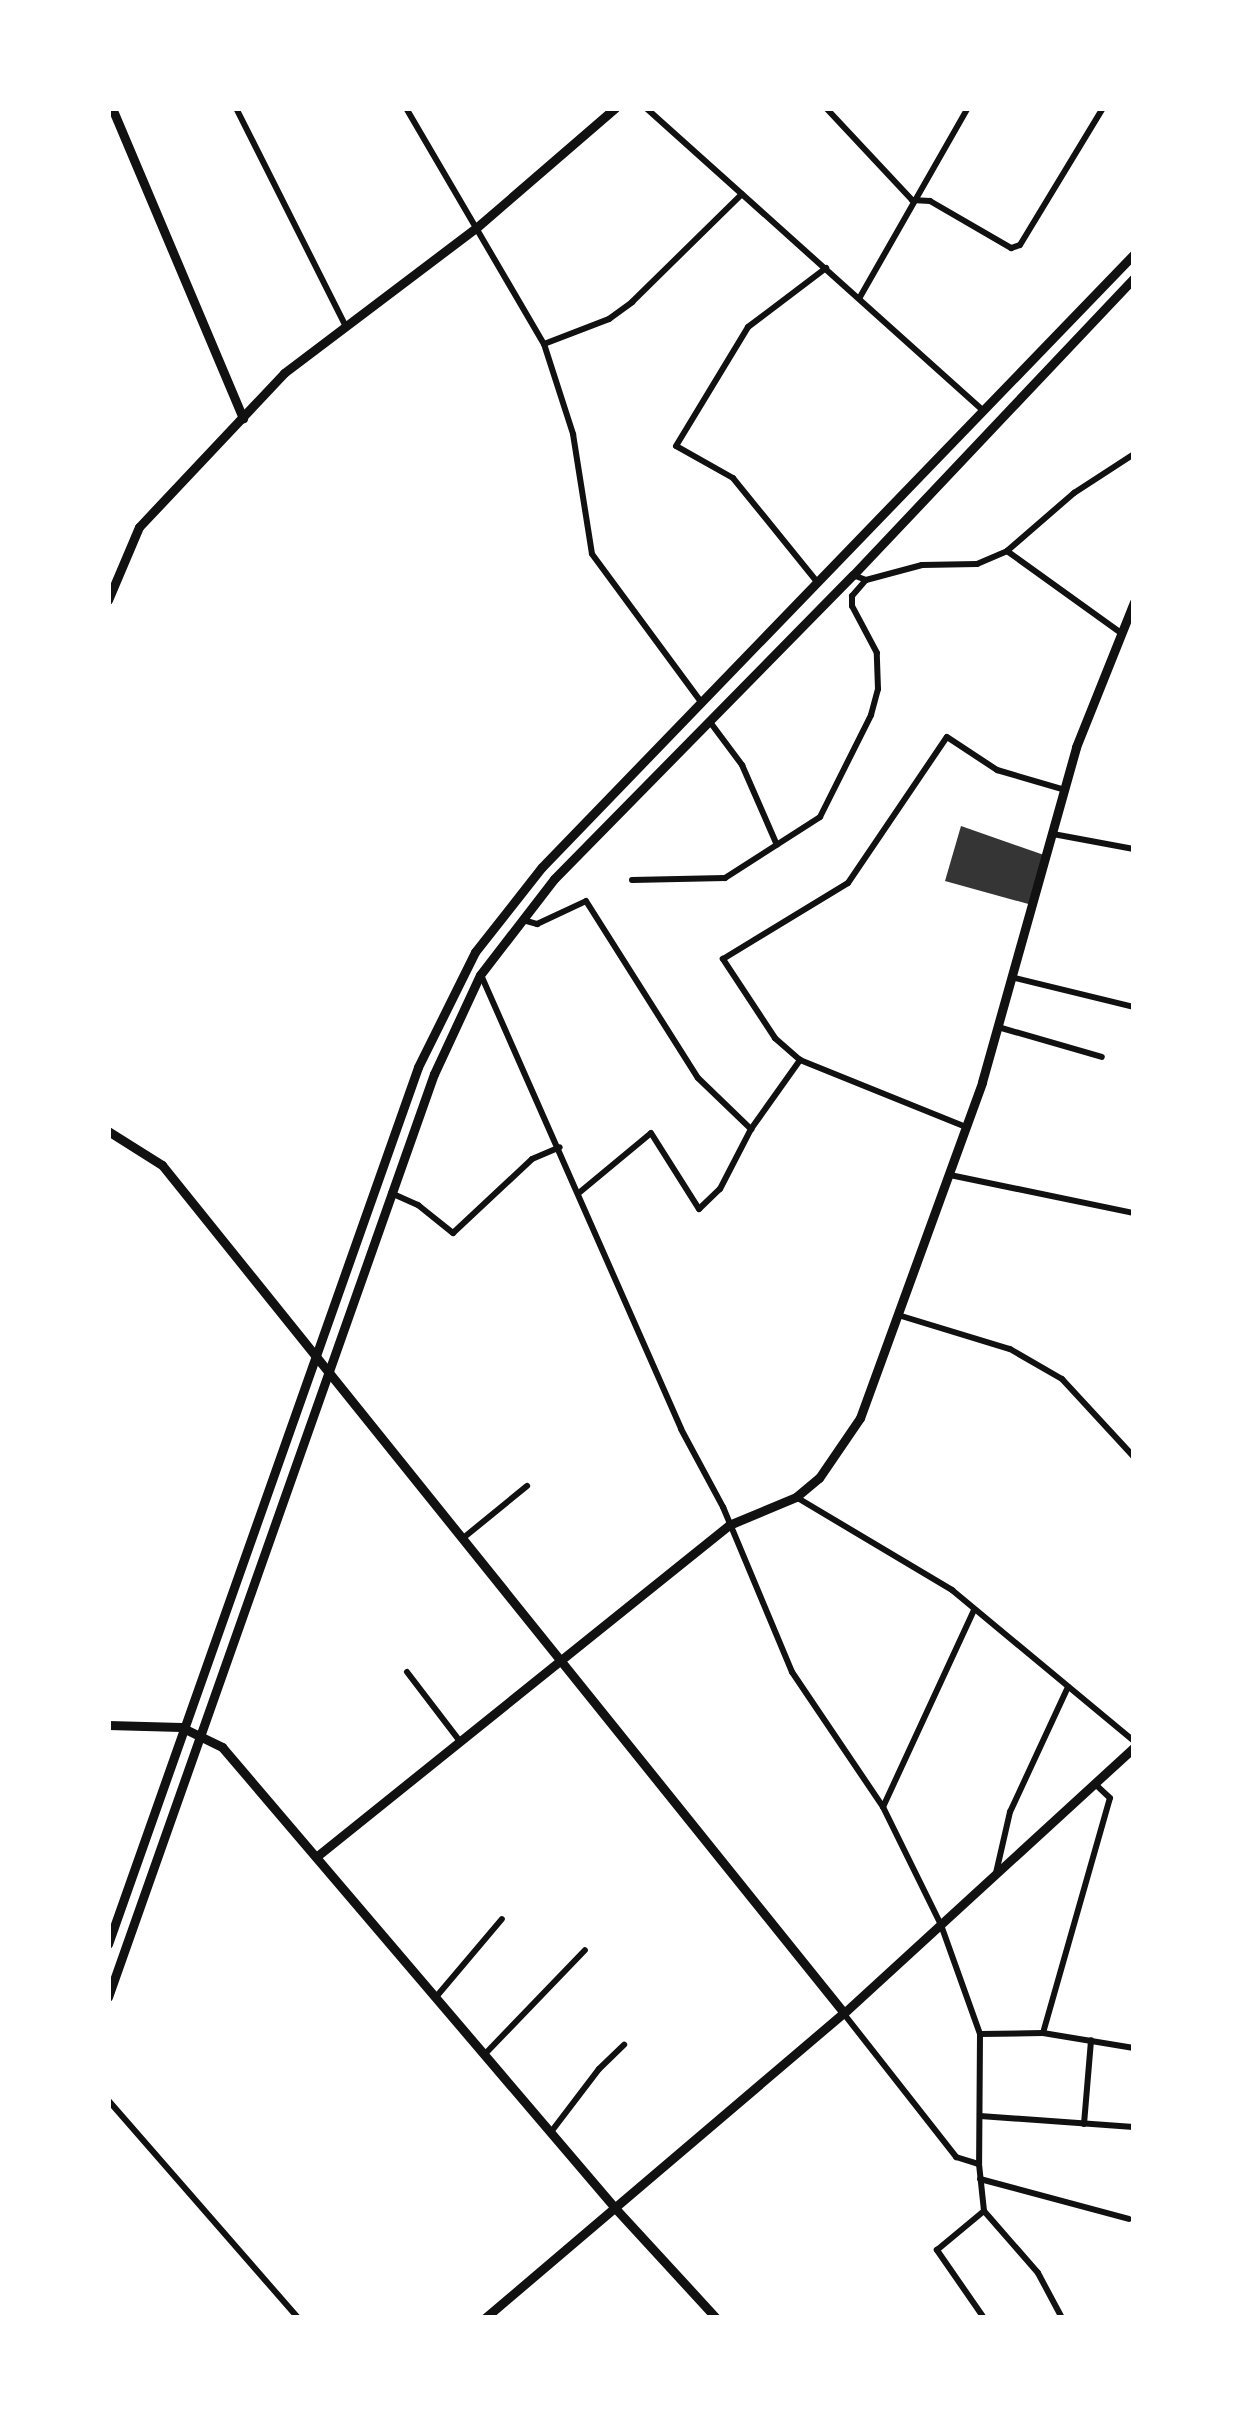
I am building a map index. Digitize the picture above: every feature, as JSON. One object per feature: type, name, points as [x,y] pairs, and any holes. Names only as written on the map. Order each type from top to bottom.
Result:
[{"type":"main road","points":[[112,108],[243,418]]},
{"type":"main road","points":[[108,600],[139,527],[284,373],[476,228],[615,108]]},
{"type":"main road","points":[[108,1944],[181,1726],[418,1067],[475,952],[542,867],[1134,254]]},
{"type":"main road","points":[[108,1997],[434,1074],[481,975],[520,920],[708,719],[853,575],[1134,278]]},
{"type":"main road","points":[[316,1858],[558,1658],[729,1526],[796,1497],[819,1478],[860,1418],[966,1127],[1062,789],[1134,602]]},
{"type":"main road","points":[[723,680],[735,691]]},
{"type":"main road","points":[[108,1131],[162,1165],[844,2013]]},
{"type":"main road","points":[[108,1725],[181,1726],[222,1747],[615,2208],[716,2318]]},
{"type":"main road","points":[[485,2318],[844,2013],[994,1879],[1134,1744]]},
{"type":"street","points":[[236,108],[346,327]]},
{"type":"street","points":[[406,108],[544,344],[573,434],[592,554],[701,702]]},
{"type":"street","points":[[646,108],[984,411]]},
{"type":"street","points":[[826,108],[912,200],[930,201],[1016,248],[1103,108]]},
{"type":"street","points":[[859,298],[968,108]]},
{"type":"street","points":[[544,344],[608,319],[632,302],[742,194]]},
{"type":"street","points":[[818,583],[733,478],[676,446],[748,327],[826,268]]},
{"type":"street","points":[[632,880],[725,878],[820,817],[871,715],[878,653],[852,606],[852,596],[866,580],[922,565],[977,564],[1007,551],[1074,493],[1134,454]]},
{"type":"street","points":[[1007,551],[1121,633]]},
{"type":"street","points":[[853,575],[866,580]]},
{"type":"street","points":[[708,719],[742,765],[777,845]]},
{"type":"street","points":[[966,1127],[800,1060],[776,1039],[723,959],[848,883],[947,737],[997,770],[1062,789]]},
{"type":"street","points":[[1049,833],[1134,849]]},
{"type":"street","points":[[520,920],[537,924],[586,901],[698,1078],[751,1129]]},
{"type":"street","points":[[481,975],[792,1672],[883,1808],[941,1925],[980,2034],[979,2164],[984,2211],[1038,2273],[1062,2318]]},
{"type":"street","points":[[1011,977],[1134,1006]]},
{"type":"street","points":[[998,1027],[1102,1057]]},
{"type":"street","points":[[580,1192],[650,1133],[699,1209],[720,1189],[751,1129],[800,1060]]},
{"type":"street","points":[[392,1193],[418,1205],[453,1233],[532,1160],[560,1147]]},
{"type":"street","points":[[950,1174],[1134,1213]]},
{"type":"street","points":[[898,1315],[1010,1349],[1062,1379],[1134,1457]]},
{"type":"street","points":[[462,1539],[527,1486]]},
{"type":"street","points":[[796,1497],[910,1562],[1134,1744]]},
{"type":"street","points":[[883,1808],[974,1610]]},
{"type":"street","points":[[407,1672],[459,1739]]},
{"type":"street","points":[[994,1879],[1010,1812],[1068,1687]]},
{"type":"street","points":[[1043,2033],[1110,1798],[1095,1784]]},
{"type":"street","points":[[436,1997],[502,1918]]},
{"type":"street","points":[[485,2054],[584,1950]]},
{"type":"street","points":[[844,2013],[956,2157],[979,2164]]},
{"type":"street","points":[[980,2034],[1043,2033],[1134,2048]]},
{"type":"street","points":[[1084,2123],[1090,2040]]},
{"type":"street","points":[[551,2132],[598,2068],[624,2045]]},
{"type":"street","points":[[108,2100],[298,2318]]},
{"type":"street","points":[[980,2116],[1134,2127]]},
{"type":"street","points":[[980,2179],[1129,2219]]},
{"type":"street","points":[[984,2211],[937,2250],[984,2318]]},
{"type":"building","points":[[961,826],[1044,855],[1032,905],[945,881]]}]
